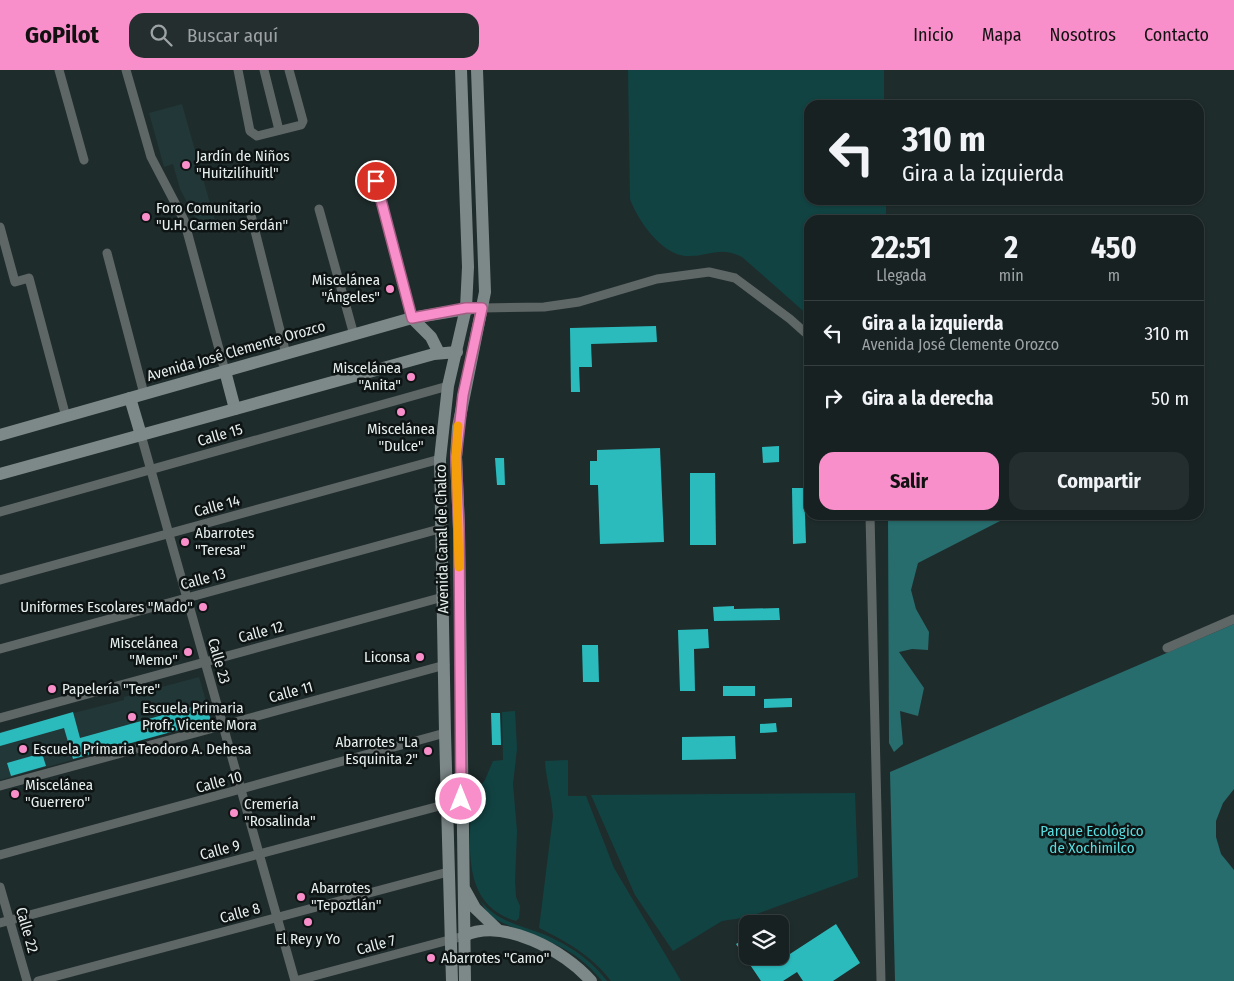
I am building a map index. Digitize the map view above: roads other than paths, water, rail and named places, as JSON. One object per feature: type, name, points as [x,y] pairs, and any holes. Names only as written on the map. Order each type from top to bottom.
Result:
[{"type":"main road","name":"Avenida Canal de Chalco","points":[[452,981],[444,733],[443,528],[440,459],[448,386],[466,308],[468,267],[461,70]]},
{"type":"main road","name":"Avenida Canal de Chalco","points":[[465,981],[456,457],[463,395],[485,292],[477,70]]},
{"type":"main road","name":"Avenida José Clemente Orozco","points":[[0,436],[412,318],[466,308],[482,308]]},
{"type":"main road","points":[[412,318],[430,337],[440,353]]},
{"type":"main road","points":[[0,474],[440,353],[457,352]]},
{"type":"main road","points":[[225,372],[235,408]]},
{"type":"main road","points":[[130,398],[141,435]]},
{"type":"main road","points":[[464,889],[475,908],[502,931]]},
{"type":"main road","points":[[464,936],[483,930],[502,931],[546,946],[568,959],[591,981]]},
{"type":"street","points":[[59,70],[84,160]]},
{"type":"street","points":[[126,70],[152,157],[184,220],[225,372]]},
{"type":"street","points":[[238,70],[250,131],[257,136],[301,125],[303,121],[289,70]]},
{"type":"street","points":[[264,70],[279,130]]},
{"type":"street","points":[[376,181],[412,318]]},
{"type":"street","points":[[320,209],[354,335]]},
{"type":"street","points":[[251,215],[286,354]]},
{"type":"street","points":[[0,227],[15,282],[29,278],[66,417]]},
{"type":"street","points":[[107,252],[144,394]]},
{"type":"street","points":[[482,308],[544,307],[580,302],[657,279],[709,272],[735,278],[804,332]]},
{"type":"street","name":"Calle 15","points":[[0,512],[448,386]]},
{"type":"street","name":"Calle 23","points":[[141,435],[295,981]]},
{"type":"street","name":"Calle 14","points":[[0,580],[440,459]]},
{"type":"street","points":[[870,520],[881,981]]},
{"type":"street","name":"Calle 13","points":[[0,649],[443,528]]},
{"type":"street","name":"Calle 12","points":[[0,718],[443,597]]},
{"type":"street","points":[[1167,648],[1234,619]]},
{"type":"street","name":"Calle 11","points":[[0,786],[445,665]]},
{"type":"street","name":"Calle 10","points":[[0,855],[444,733]]},
{"type":"street","name":"Calle 9","points":[[0,923],[447,804]]},
{"type":"street","name":"Calle 8","points":[[38,981],[448,872]]},
{"type":"street","name":"Calle 22","points":[[0,886],[27,981]]},
{"type":"street","name":"Calle 7","points":[[295,981],[464,936]]},
{"type":"place","name":"Jardín de Niños \"Huitzilíhuitl\"","points":[[186,165]]},
{"type":"place","name":"Foro Comunitario \"U.H. Carmen Serdán\"","points":[[146,217]]},
{"type":"place","name":"Miscelánea \"Ángeles\"","points":[[390,289]]},
{"type":"place","name":"Miscelánea \"Anita\"","points":[[411,377]]},
{"type":"place","name":"Miscelánea \"Dulce\"","points":[[401,412]]},
{"type":"place","name":"Abarrotes \"Teresa\"","points":[[185,542]]},
{"type":"place","name":"Uniformes Escolares \"Mado\"","points":[[203,607]]},
{"type":"place","name":"Miscelánea \"Memo\"","points":[[188,652]]},
{"type":"place","name":"Liconsa","points":[[420,657]]},
{"type":"place","name":"Papelería \"Tere\"","points":[[52,689]]},
{"type":"place","name":"Escuela Primaria Profr. Vicente Mora","points":[[132,717]]},
{"type":"place","name":"Escuela Primaria Teodoro A. Dehesa","points":[[23,749]]},
{"type":"place","name":"Abarrotes \"La Esquinita 2\"","points":[[428,751]]},
{"type":"place","name":"Miscelánea \"Guerrero\"","points":[[15,794]]},
{"type":"place","name":"Cremería \"Rosalinda\"","points":[[234,813]]},
{"type":"place","name":"Abarrotes \"Tepoztlán\"","points":[[301,897]]},
{"type":"place","name":"El Rey y Yo","points":[[308,922]]},
{"type":"place","name":"Abarrotes \"Camo\"","points":[[431,958]]},
{"type":"park label","name":"Parque Ecológico de Xochimilco","points":[[1092,840]]}]
